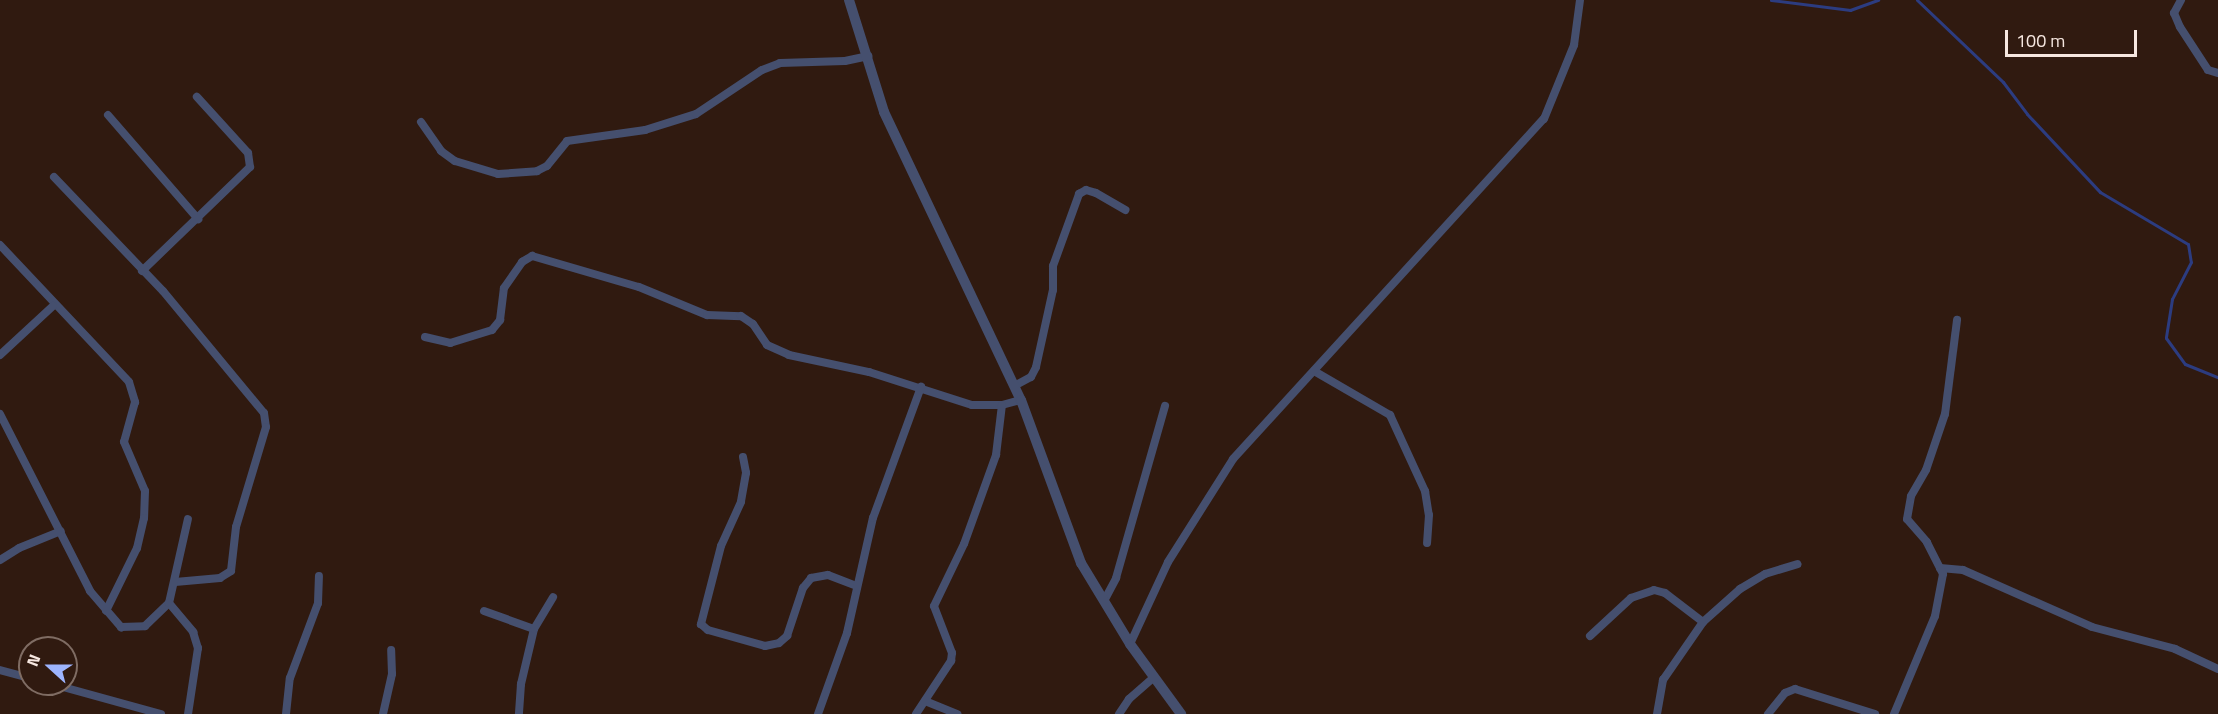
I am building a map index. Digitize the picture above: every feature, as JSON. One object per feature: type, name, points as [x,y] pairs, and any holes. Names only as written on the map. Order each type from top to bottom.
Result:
[{"type":"street","points":[[849,0],[868,56],[874,86],[897,140],[1021,400],[1081,563],[1130,644],[1181,714]]},
{"type":"street","points":[[1130,644],[1168,562],[1200,506],[1233,459],[1544,119],[1574,45],[1580,0]]},
{"type":"street","points":[[2181,0],[2174,13],[2180,27],[2208,70],[2218,73]]},
{"type":"street","points":[[422,122],[441,151],[454,161],[498,174],[537,171],[547,166],[567,141],[645,130],[696,114],[762,70],[780,63],[845,61],[868,56]]},
{"type":"street","points":[[142,271],[247,173],[251,162],[249,153],[197,97]]},
{"type":"street","points":[[108,115],[198,219]]},
{"type":"street","points":[[54,177],[142,271],[253,397],[264,413],[266,427],[236,527],[231,571],[220,578],[175,582]]},
{"type":"street","points":[[1014,386],[1031,377],[1036,367],[1053,290],[1053,266],[1079,194],[1086,190],[1096,193],[1126,210]]},
{"type":"street","points":[[0,245],[53,306],[129,382],[135,402],[124,442],[145,491],[144,518],[136,548],[106,611]]},
{"type":"street","points":[[425,337],[450,343],[494,328],[500,320],[504,288],[522,262],[532,256],[639,287],[707,315],[741,316],[753,324],[767,345],[789,355],[921,387],[959,403],[1002,405],[1021,400]]},
{"type":"street","points":[[0,355],[53,306]]},
{"type":"street","points":[[1894,714],[1935,616],[1943,574],[1927,542],[1907,519],[1911,496],[1926,470],[1945,414],[1957,320]]},
{"type":"street","points":[[1314,370],[1390,415],[1425,491],[1429,515],[1427,543]]},
{"type":"street","points":[[818,714],[848,633],[873,518],[921,387]]},
{"type":"street","points":[[916,714],[952,653],[933,606],[964,544],[996,455],[1002,405]]},
{"type":"street","points":[[1104,601],[1116,578],[1164,406]]},
{"type":"street","points":[[0,414],[90,591],[120,627],[145,626],[169,603],[188,519]]},
{"type":"street","points":[[743,458],[746,473],[741,502],[721,546],[701,624],[708,630],[765,646],[779,643],[788,636],[802,588],[811,578],[828,575],[857,586]]},
{"type":"street","points":[[0,560],[19,548],[61,531]]},
{"type":"street","points":[[1657,714],[1663,680],[1703,622],[1740,589],[1765,574],[1797,564]]},
{"type":"street","points":[[1940,568],[1963,570],[2092,627],[2175,649],[2218,669]]},
{"type":"street","points":[[286,714],[290,678],[318,603],[319,576]]},
{"type":"street","points":[[1590,636],[1631,598],[1654,590],[1665,593],[1703,622]]},
{"type":"street","points":[[519,714],[520,684],[534,629],[553,597]]},
{"type":"street","points":[[169,603],[193,632],[198,648],[188,714]]},
{"type":"street","points":[[484,611],[534,629]]},
{"type":"street","points":[[383,714],[392,674],[391,650]]},
{"type":"street","points":[[0,670],[18,675]]},
{"type":"street","points":[[1119,714],[1129,699],[1154,677]]},
{"type":"street","points":[[1768,714],[1785,693],[1802,688],[1875,714]]},
{"type":"street","points":[[78,691],[161,714]]},
{"type":"street","points":[[925,701],[957,714]]},
{"type":"waterway","points":[[1771,0],[1850,10],[1878,0]]},
{"type":"waterway","points":[[1917,0],[2003,82],[2027,114],[2100,192],[2188,244],[2191,262],[2172,299],[2166,338],[2185,364],[2218,377]]}]
